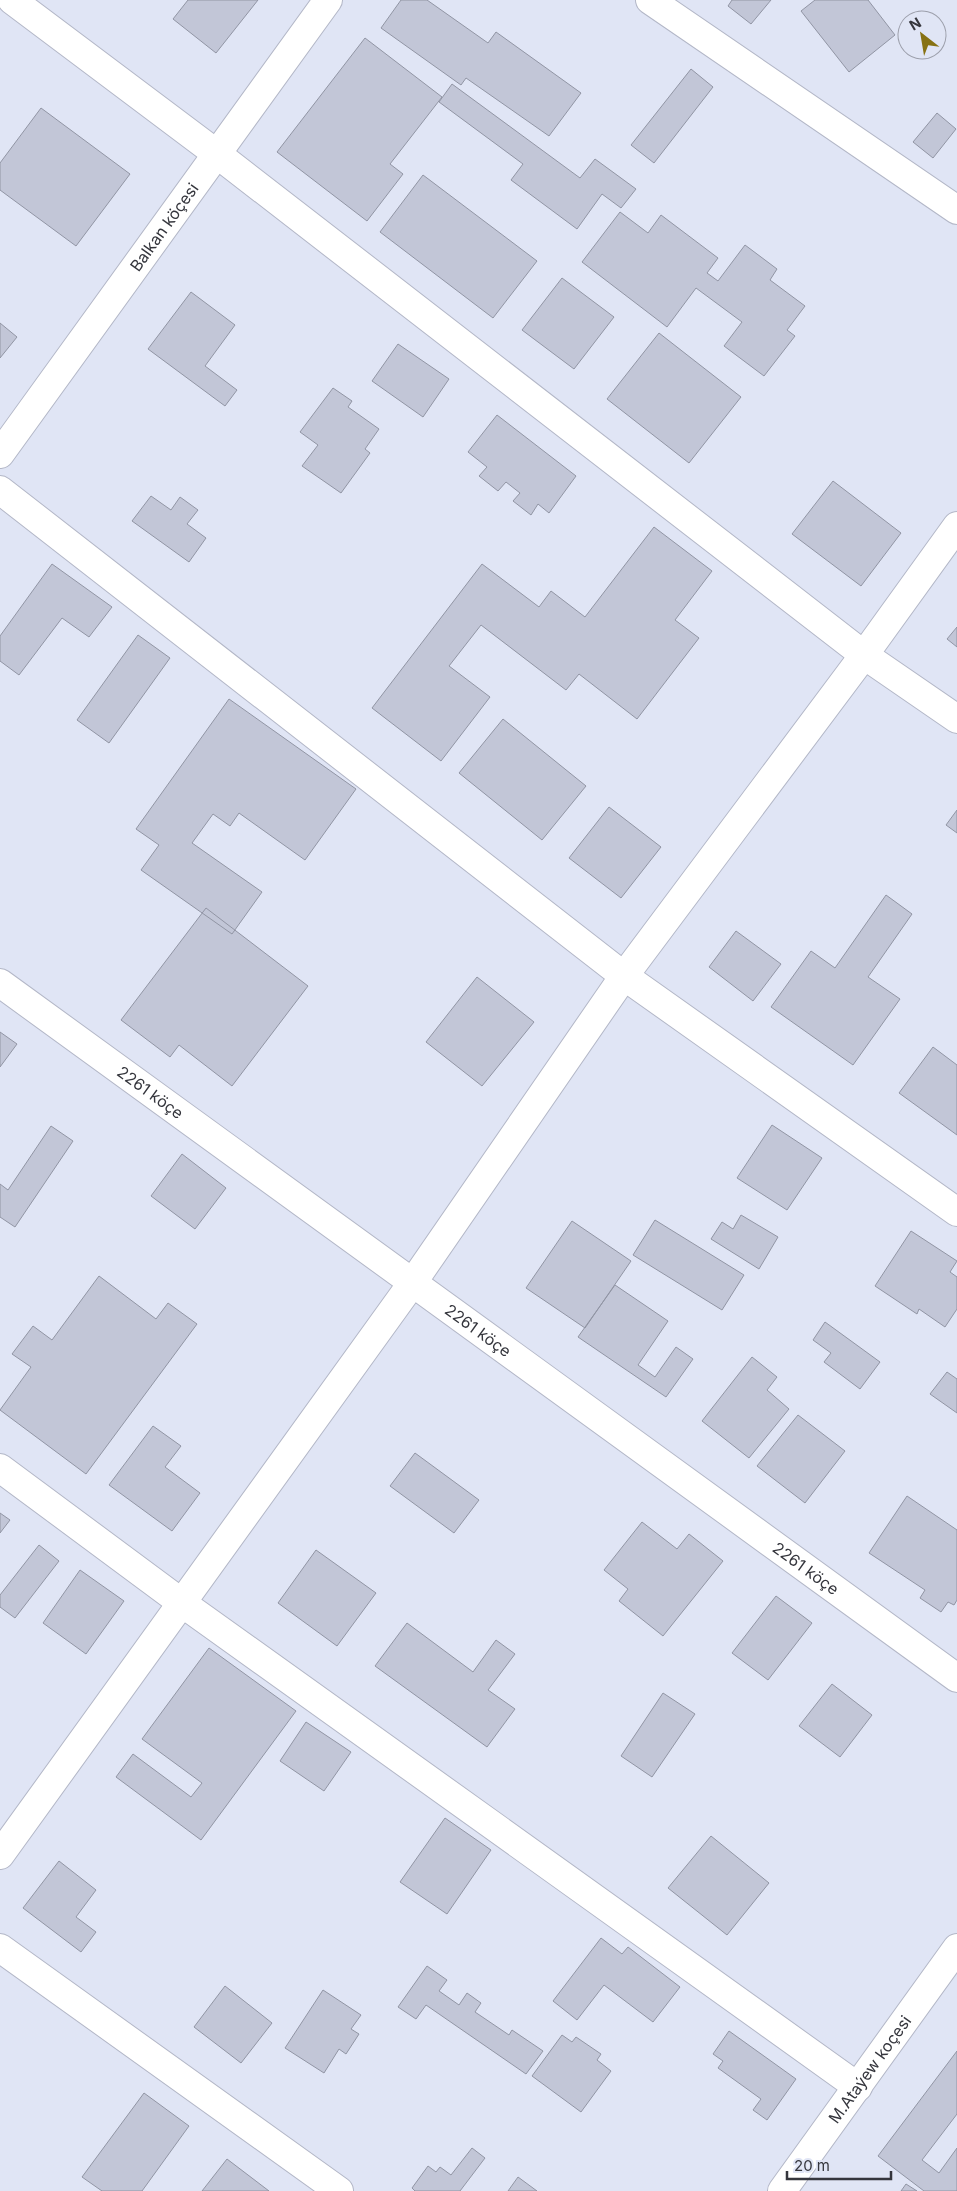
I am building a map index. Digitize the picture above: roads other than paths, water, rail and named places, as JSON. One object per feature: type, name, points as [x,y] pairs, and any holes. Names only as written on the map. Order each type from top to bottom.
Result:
[{"type":"street","points":[[12,0],[217,154],[864,655],[957,719]]},
{"type":"street","name":"Balkan köçesi","points":[[0,454],[328,0]]},
{"type":"street","points":[[650,0],[957,210]]},
{"type":"street","points":[[0,490],[624,976],[957,1212]]},
{"type":"street","points":[[0,1855],[412,1282],[624,976],[864,655],[957,526]]},
{"type":"street","name":"2261 köçe","points":[[0,983],[957,1678]]},
{"type":"street","points":[[0,1468],[182,1603],[858,2087]]},
{"type":"street","points":[[0,1948],[339,2191]]},
{"type":"street","name":"M.Ataýew koçesi","points":[[782,2191],[957,1948]]}]
